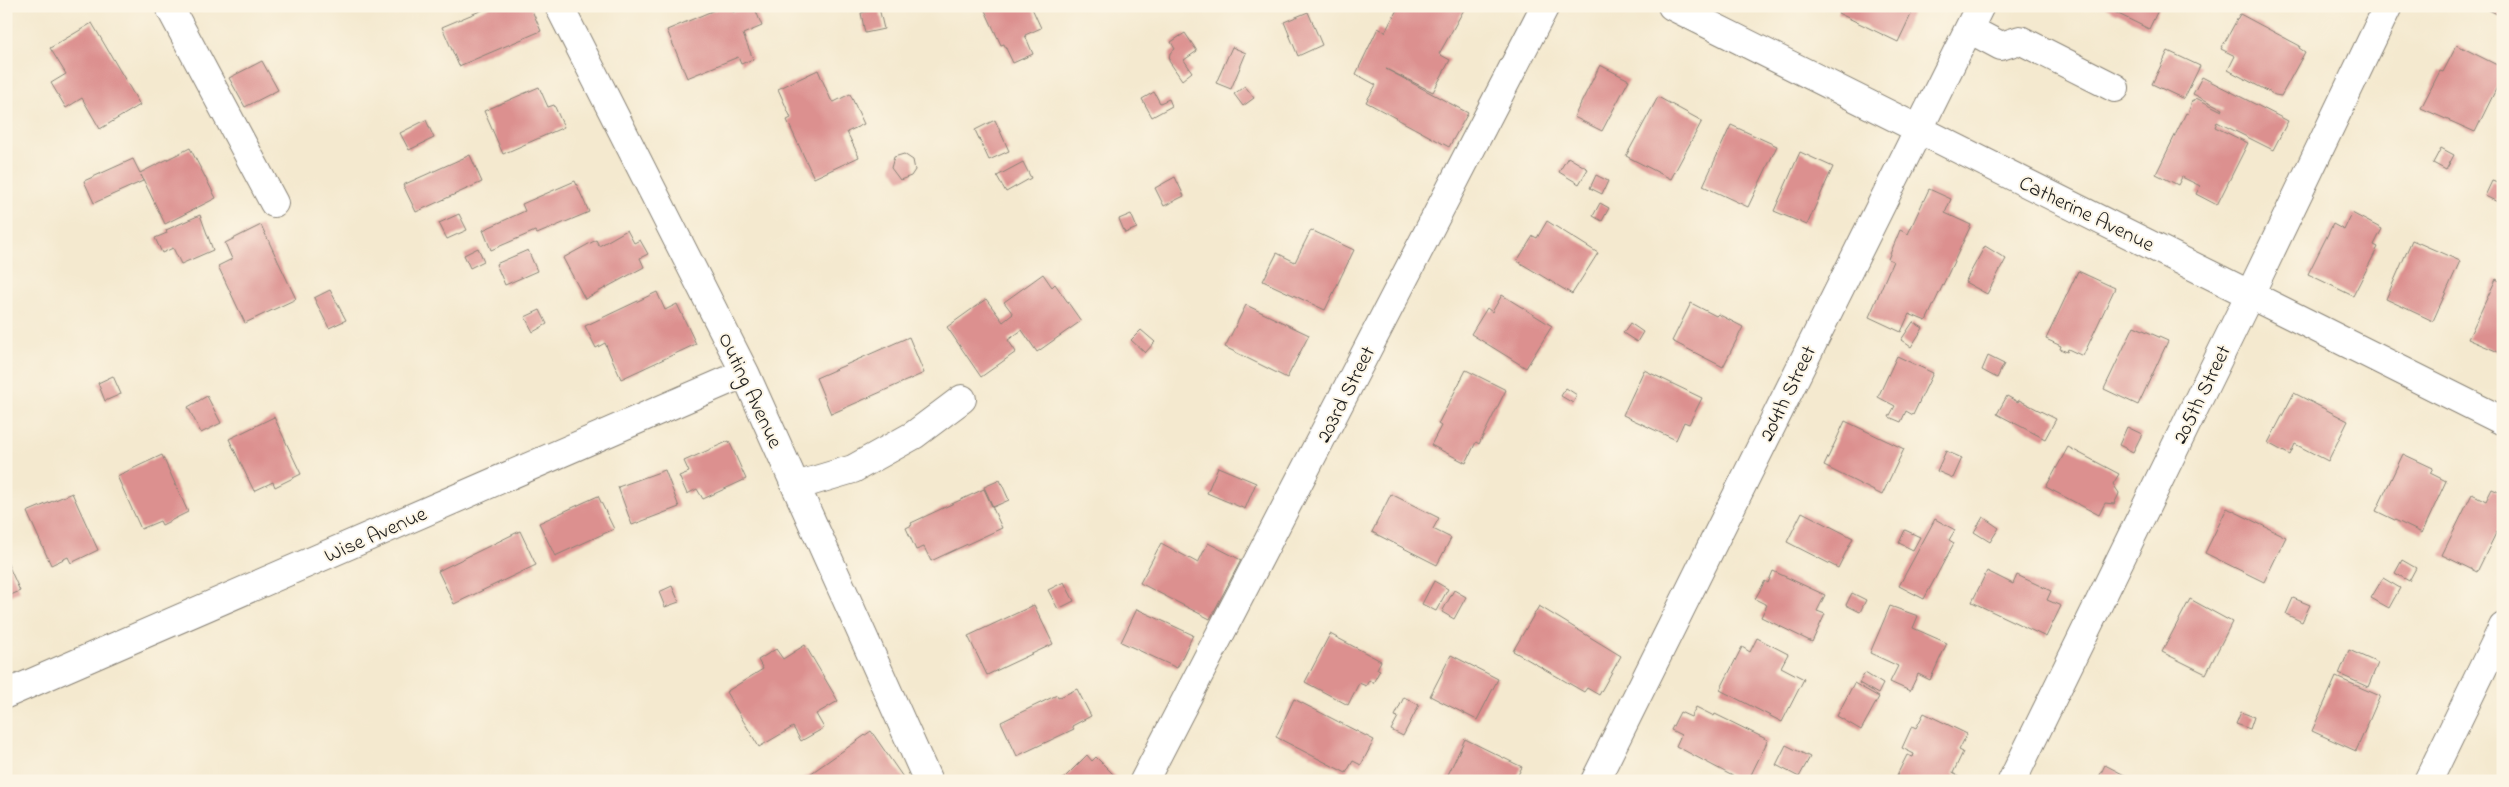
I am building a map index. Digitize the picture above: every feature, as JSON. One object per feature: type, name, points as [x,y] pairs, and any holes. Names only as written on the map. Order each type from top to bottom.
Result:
[{"type":"street","points":[[169,6],[274,203]]},
{"type":"street","name":"Outing Avenue","points":[[559,6],[745,373],[928,781]]},
{"type":"street","name":"203rd Street","points":[[1144,781],[1545,6]]},
{"type":"street","name":"Catherine Avenue","points":[[1672,6],[2503,421]]},
{"type":"street","name":"205th Street","points":[[2012,781],[2250,294],[2388,6]]},
{"type":"street","points":[[1974,18],[2001,46],[2020,40],[2115,88]]},
{"type":"street","name":"204th Street","points":[[1595,781],[1974,18]]},
{"type":"street","name":"Wise Avenue","points":[[6,694],[745,373]]},
{"type":"street","points":[[796,486],[852,469],[914,435],[962,399]]},
{"type":"street","points":[[2428,781],[2503,627]]},
{"type":"building","points":[[492,6],[530,6],[541,31],[459,66],[442,27]]},
{"type":"building","points":[[724,6],[731,6],[733,12],[754,6],[762,26],[743,34],[753,59],[741,64],[738,57],[687,78],[667,30]]},
{"type":"building","points":[[983,6],[1031,6],[1041,28],[1025,35],[1033,54],[1013,63],[1004,44],[1001,45]]},
{"type":"building","points":[[1399,6],[1466,6],[1439,54],[1450,60],[1433,92],[1386,69],[1468,113],[1449,147],[1366,102],[1376,85],[1356,74],[1378,28],[1385,32]]},
{"type":"building","points":[[1841,6],[1915,6],[1898,42],[1838,13]]},
{"type":"building","points":[[2102,6],[2160,6],[2149,29]]},
{"type":"building","points":[[2481,6],[2503,6],[2503,17]]},
{"type":"building","points":[[879,8],[884,29],[865,33],[861,13]]},
{"type":"building","points":[[1308,12],[1322,45],[1298,56],[1284,22]]},
{"type":"building","points":[[2240,14],[2300,46],[2299,48],[2305,52],[2281,96],[2275,95],[2228,70],[2235,56],[2221,49]]},
{"type":"building","points":[[92,23],[140,105],[100,129],[82,98],[66,108],[51,83],[66,74],[50,48]]},
{"type":"building","points":[[1185,33],[1197,51],[1184,60],[1192,72],[1182,80],[1169,61],[1170,53],[1175,49],[1171,42]]},
{"type":"building","points":[[2457,45],[2503,68],[2503,75],[2475,132],[2421,108],[2440,71],[2443,72]]},
{"type":"building","points":[[1232,47],[1246,53],[1231,89],[1216,83]]},
{"type":"building","points":[[2168,51],[2200,66],[2184,99],[2152,84]]},
{"type":"building","points":[[262,61],[278,90],[245,107],[229,78]]},
{"type":"building","points":[[1600,65],[1629,80],[1602,131],[1574,117]]},
{"type":"building","points":[[818,70],[831,100],[834,102],[850,94],[864,124],[847,132],[859,157],[814,178],[787,120],[791,118],[778,89]]},
{"type":"building","points":[[2202,77],[2288,121],[2273,150],[2217,122],[2215,127],[2248,143],[2217,205],[2196,194],[2200,186],[2182,177],[2178,185],[2156,174],[2186,113],[2188,114],[2192,101],[2194,102],[2196,98],[2222,111],[2223,109],[2193,94]]},
{"type":"building","points":[[1245,86],[1254,98],[1243,106],[1234,94]]},
{"type":"building","points":[[539,87],[548,107],[554,105],[564,127],[503,154],[484,111]]},
{"type":"building","points":[[1154,92],[1160,103],[1169,99],[1172,106],[1152,117],[1142,99]]},
{"type":"building","points":[[1658,97],[1702,121],[1671,179],[1626,156]]},
{"type":"building","points":[[426,120],[434,138],[409,150],[400,133]]},
{"type":"building","points":[[995,120],[1009,151],[989,160],[975,130]]},
{"type":"building","points":[[1731,125],[1777,146],[1748,207],[1703,186]]},
{"type":"building","points":[[190,148],[216,198],[165,224],[141,175],[143,181],[94,203],[84,181],[133,159],[140,173]]},
{"type":"building","points":[[2441,148],[2454,155],[2446,170],[2433,163]]},
{"type":"building","points":[[1800,152],[1833,167],[1807,225],[1774,211]]},
{"type":"building","points":[[904,154],[913,160],[915,170],[911,176],[900,180],[891,168],[894,157]]},
{"type":"building","points":[[470,155],[482,182],[416,212],[403,185]]},
{"type":"building","points":[[1568,157],[1588,169],[1579,184],[1559,172]]},
{"type":"building","points":[[1023,162],[1031,178],[1006,192],[997,176]]},
{"type":"building","points":[[1596,175],[1608,181],[1602,194],[1590,188]]},
{"type":"building","points":[[1175,177],[1184,196],[1164,206],[1155,188]]},
{"type":"building","points":[[575,181],[589,212],[537,234],[535,231],[491,250],[483,230],[525,211],[522,204]]},
{"type":"building","points":[[2492,181],[2503,185],[2502,204],[2485,196]]},
{"type":"building","points":[[1929,189],[1951,199],[1945,213],[1971,225],[1926,321],[1909,314],[1901,332],[1869,317],[1893,261],[1888,259],[1900,230],[1908,234]]},
{"type":"building","points":[[1600,203],[1609,208],[1602,221],[1593,216]]},
{"type":"building","points":[[2352,213],[2382,229],[2374,245],[2378,247],[2353,296],[2308,274],[2333,224],[2344,230]]},
{"type":"building","points":[[459,214],[467,230],[447,239],[439,223]]},
{"type":"building","points":[[1131,214],[1137,228],[1125,233],[1119,219]]},
{"type":"building","points":[[200,215],[213,250],[181,264],[173,248],[162,253],[155,238],[167,233],[166,230]]},
{"type":"building","points":[[1547,221],[1598,253],[1572,294],[1517,261],[1533,236],[1537,238]]},
{"type":"building","points":[[261,225],[296,299],[245,323],[218,266],[232,259],[225,243]]},
{"type":"building","points":[[627,230],[634,243],[640,240],[648,254],[640,258],[644,267],[585,299],[563,258],[596,240],[599,246]]},
{"type":"building","points":[[1311,230],[1354,250],[1325,310],[1263,281],[1277,253],[1295,262]]},
{"type":"building","points":[[2412,240],[2460,261],[2433,321],[2386,299]]},
{"type":"building","points":[[1985,246],[2006,259],[1987,294],[1965,282]]},
{"type":"building","points":[[478,248],[484,261],[470,268],[464,255]]},
{"type":"building","points":[[528,250],[537,271],[505,285],[496,264]]},
{"type":"building","points":[[2078,271],[2115,288],[2083,356],[2068,349],[2067,352],[2060,349],[2061,346],[2046,339]]},
{"type":"building","points":[[1043,274],[1052,287],[1055,284],[1081,321],[1037,352],[1022,330],[1008,340],[1016,352],[981,377],[947,327],[986,299],[1003,322],[1013,314],[1004,302]]},
{"type":"building","points":[[2496,279],[2503,283],[2503,354],[2468,339]]},
{"type":"building","points":[[330,290],[346,320],[329,328],[314,298]]},
{"type":"building","points":[[657,292],[665,310],[677,304],[696,344],[621,379],[605,343],[596,348],[585,326]]},
{"type":"building","points":[[1502,295],[1552,326],[1526,368],[1471,334],[1487,308],[1492,312]]},
{"type":"building","points":[[1691,303],[1743,327],[1723,367],[1672,341]]},
{"type":"building","points":[[1246,305],[1309,335],[1287,378],[1225,347]]},
{"type":"building","points":[[540,310],[547,324],[533,332],[525,317]]},
{"type":"building","points":[[1913,322],[1923,328],[1911,347],[1901,340]]},
{"type":"building","points":[[1630,323],[1643,332],[1637,342],[1623,333]]},
{"type":"building","points":[[2134,326],[2168,341],[2138,405],[2104,389]]},
{"type":"building","points":[[1141,330],[1155,342],[1145,353],[1131,340]]},
{"type":"building","points":[[909,337],[924,373],[831,414],[816,378]]},
{"type":"building","points":[[1897,356],[1933,373],[1913,415],[1906,411],[1901,422],[1889,417],[1895,406],[1878,397]]},
{"type":"building","points":[[1988,356],[2004,364],[1997,378],[1982,370]]},
{"type":"building","points":[[1466,370],[1506,390],[1479,444],[1476,442],[1466,463],[1431,445],[1441,426],[1438,424]]},
{"type":"building","points":[[1644,370],[1702,398],[1689,424],[1684,422],[1676,440],[1623,415]]},
{"type":"building","points":[[113,376],[121,394],[105,401],[98,383]]},
{"type":"building","points":[[1566,388],[1577,395],[1573,403],[1561,396]]},
{"type":"building","points":[[2294,393],[2348,421],[2328,461],[2295,444],[2290,455],[2268,443]]},
{"type":"building","points":[[207,396],[221,423],[201,433],[188,407]]},
{"type":"building","points":[[2007,396],[2056,419],[2045,439],[1997,414]]},
{"type":"building","points":[[274,417],[301,474],[275,487],[273,482],[254,491],[229,439]]},
{"type":"building","points":[[1845,421],[1904,449],[1882,495],[1824,466]]},
{"type":"building","points":[[2127,427],[2142,434],[2133,452],[2119,445]]},
{"type":"building","points":[[729,441],[746,479],[703,499],[697,489],[687,494],[679,476],[689,472],[684,461]]},
{"type":"building","points":[[2068,447],[2119,474],[2113,484],[2119,493],[2118,496],[2114,504],[2105,503],[2099,515],[2046,487]]},
{"type":"building","points":[[1946,451],[1962,458],[1953,478],[1937,471]]},
{"type":"building","points":[[2403,454],[2433,468],[2430,473],[2446,481],[2422,533],[2376,511]]},
{"type":"building","points":[[162,455],[188,512],[162,525],[160,521],[141,529],[117,476]]},
{"type":"building","points":[[1218,467],[1256,483],[1245,509],[1207,493]]},
{"type":"building","points":[[665,470],[679,507],[632,525],[618,487]]},
{"type":"building","points":[[1000,480],[1009,500],[993,507],[984,487]]},
{"type":"building","points":[[984,489],[1002,528],[931,561],[924,547],[916,550],[906,528],[912,525],[911,523]]},
{"type":"building","points":[[2492,489],[2503,494],[2503,519],[2477,572],[2442,555],[2472,494],[2486,501]]},
{"type":"building","points":[[72,493],[98,550],[71,563],[68,557],[51,565],[27,512]]},
{"type":"building","points":[[1391,494],[1439,518],[1433,529],[1451,538],[1437,565],[1372,532]]},
{"type":"building","points":[[598,496],[614,529],[555,556],[539,523]]},
{"type":"building","points":[[2227,508],[2286,537],[2264,582],[2205,553]]},
{"type":"building","points":[[1802,512],[1853,538],[1838,568],[1787,542]]},
{"type":"building","points":[[1983,517],[1999,528],[1990,542],[1974,532]]},
{"type":"building","points":[[1935,519],[1955,530],[1949,540],[1954,543],[1924,599],[1899,586]]},
{"type":"building","points":[[1905,530],[1920,537],[1913,550],[1899,543]]},
{"type":"building","points":[[520,531],[536,565],[454,604],[438,571]]},
{"type":"building","points":[[1161,543],[1198,563],[1208,543],[1241,560],[1210,619],[1140,583]]},
{"type":"building","points":[[6,560],[20,591],[6,597]]},
{"type":"building","points":[[2402,560],[2416,568],[2409,581],[2395,573]]},
{"type":"building","points":[[1773,571],[1825,595],[1817,611],[1825,614],[1812,642],[1761,617],[1767,605],[1755,599],[1765,581],[1768,583]]},
{"type":"building","points":[[1987,571],[2013,584],[2017,575],[2051,591],[2047,600],[2061,606],[2046,637],[1972,602]]},
{"type":"building","points":[[2383,578],[2400,588],[2389,608],[2371,598]]},
{"type":"building","points":[[1434,581],[1448,589],[1436,611],[1422,604]]},
{"type":"building","points":[[1064,582],[1074,601],[1058,609],[1048,590]]},
{"type":"building","points":[[672,586],[679,602],[665,607],[659,592]]},
{"type":"building","points":[[1454,590],[1466,597],[1454,619],[1442,612]]},
{"type":"building","points":[[1852,593],[1866,600],[1860,612],[1846,605]]},
{"type":"building","points":[[2293,598],[2310,605],[2302,622],[2286,614]]},
{"type":"building","points":[[2190,599],[2232,622],[2206,674],[2162,652]]},
{"type":"building","points":[[1034,605],[1053,644],[987,675],[968,636]]},
{"type":"building","points":[[1539,606],[1621,656],[1599,695],[1587,688],[1584,692],[1513,651]]},
{"type":"building","points":[[1890,606],[1918,616],[1913,628],[1947,643],[1930,680],[1918,674],[1910,691],[1890,682],[1898,666],[1870,653]]},
{"type":"building","points":[[1137,609],[1193,635],[1177,668],[1121,642]]},
{"type":"building","points":[[1330,634],[1381,661],[1377,669],[1380,670],[1373,683],[1369,680],[1366,686],[1359,683],[1348,705],[1305,682]]},
{"type":"building","points":[[1757,638],[1788,654],[1781,667],[1804,679],[1782,722],[1720,690],[1742,647],[1750,652]]},
{"type":"building","points":[[805,645],[838,701],[816,714],[824,728],[801,741],[793,727],[759,747],[726,692],[763,669],[758,660],[776,649],[783,659]]},
{"type":"building","points":[[2349,650],[2378,663],[2368,687],[2339,674]]},
{"type":"building","points":[[1451,655],[1498,679],[1477,720],[1430,696]]},
{"type":"building","points":[[1865,673],[1883,684],[1878,694],[1859,683]]},
{"type":"building","points":[[2336,677],[2380,696],[2356,751],[2312,731]]},
{"type":"building","points":[[1854,683],[1879,697],[1861,730],[1837,716]]},
{"type":"building","points":[[1077,689],[1091,716],[1072,726],[1074,729],[1017,756],[1001,722],[1057,695],[1058,698]]},
{"type":"building","points":[[1404,697],[1419,705],[1403,736],[1391,730],[1398,717],[1395,716]]},
{"type":"building","points":[[1294,699],[1374,740],[1361,765],[1353,761],[1346,773],[1276,737]]},
{"type":"building","points":[[1696,707],[1714,716],[1715,714],[1768,740],[1748,781],[1742,781],[1676,746],[1681,735],[1671,730],[1680,712],[1691,717]]},
{"type":"building","points":[[2241,712],[2254,717],[2250,729],[2236,724]]},
{"type":"building","points":[[1924,713],[1967,734],[1959,750],[1963,752],[1953,773],[1964,781],[1894,781],[1907,755],[1913,757],[1914,754],[1902,748],[1912,726],[1916,728]]},
{"type":"building","points":[[871,731],[905,780],[800,781]]},
{"type":"building","points":[[1465,739],[1522,767],[1515,781],[1445,781]]},
{"type":"building","points":[[1786,745],[1810,757],[1799,777],[1776,765]]},
{"type":"building","points":[[1087,755],[1092,761],[1096,757],[1116,777],[1113,781],[1061,781]]},
{"type":"building","points":[[2105,765],[2136,781],[2097,781]]}]
